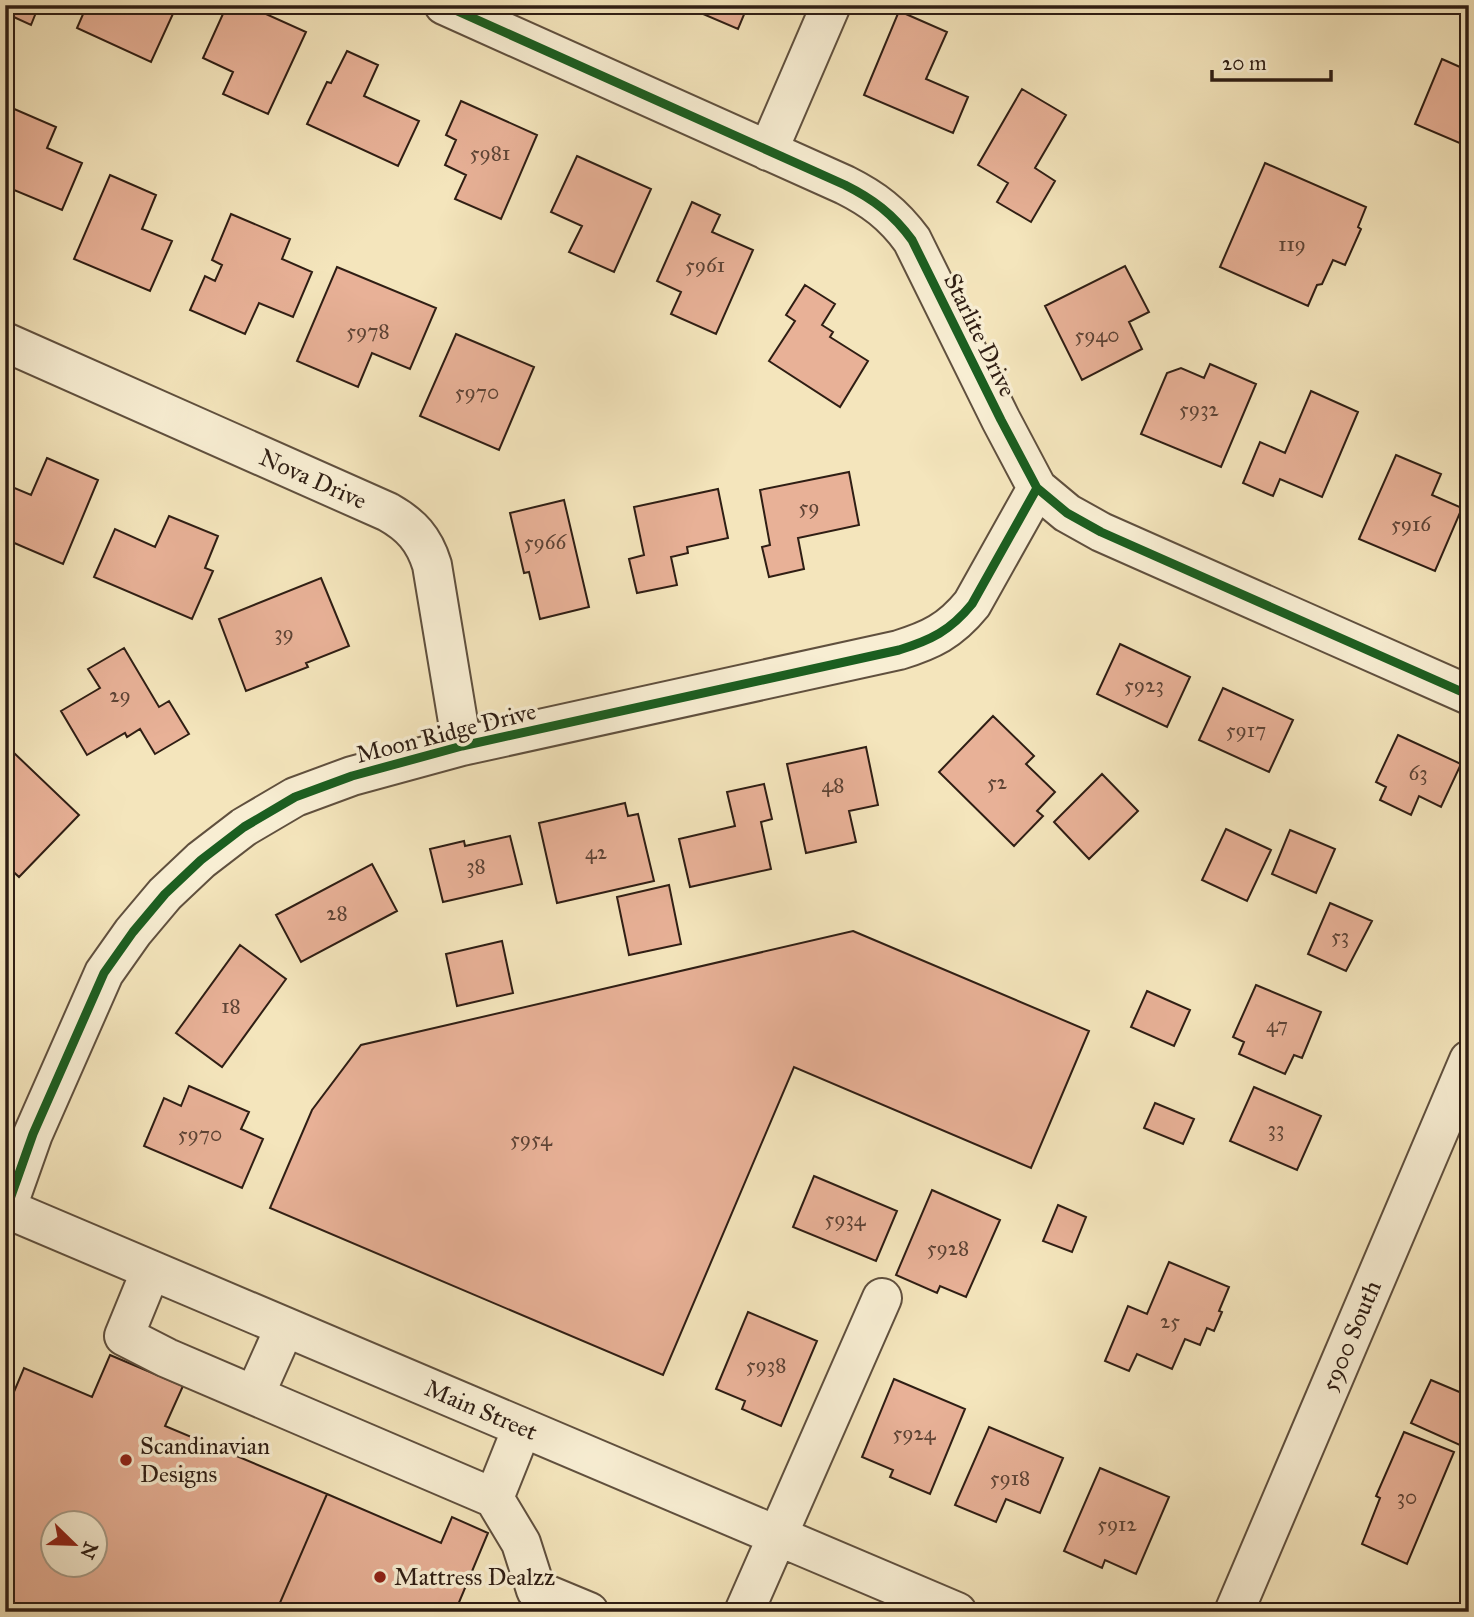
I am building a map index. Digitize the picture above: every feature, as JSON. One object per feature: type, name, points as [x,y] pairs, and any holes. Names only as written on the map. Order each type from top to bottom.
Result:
[{"type":"street","name":"Starlite Drive","points":[[444,5],[862,194],[892,214],[912,240],[1037,488],[1067,513],[1101,532],[1469,695]]},
{"type":"street","points":[[768,151],[831,5]]},
{"type":"street","name":"Nova Drive","points":[[5,342],[388,512],[410,526],[427,549],[432,565],[462,746]]},
{"type":"street","name":"Moon Ridge Drive","points":[[6,1210],[33,1134],[104,973],[132,932],[165,894],[201,860],[244,827],[295,797],[352,776],[462,746],[899,650],[920,643],[941,634],[958,621],[972,604],[1037,488]]},
{"type":"street","name":"5900 South","points":[[1234,1612],[1457,1120],[1469,1060]]},
{"type":"street","name":"Main Street","points":[[6,1210],[957,1612]]},
{"type":"street","points":[[151,1270],[124,1336],[167,1358],[494,1497],[521,1543],[531,1601],[589,1612]]},
{"type":"street","points":[[744,1612],[882,1298]]},
{"type":"street","points":[[255,1394],[285,1327]]},
{"type":"street","points":[[494,1497],[522,1428]]},
{"type":"building","points":[[5,5],[39,5],[31,25],[5,13]]},
{"type":"building","points":[[87,5],[177,5],[151,62],[77,28]]},
{"type":"building","points":[[227,5],[246,5],[306,32],[268,114],[223,94],[233,72],[203,58]]},
{"type":"building","points":[[707,5],[748,5],[738,29],[703,14]]},
{"type":"building","points":[[899,11],[947,32],[926,79],[968,97],[953,133],[864,95]]},
{"type":"building","points":[[347,51],[378,65],[364,96],[419,121],[398,166],[307,124],[327,82],[331,83]]},
{"type":"building","points":[[1442,59],[1469,71],[1469,147],[1415,124]]},
{"type":"building","points":[[1022,89],[1066,115],[1035,168],[1055,181],[1031,222],[997,202],[1008,183],[978,165]]},
{"type":"building","points":[[461,101],[537,135],[501,219],[455,199],[466,175],[445,165],[456,140],[446,135]]},
{"type":"building","points":[[5,105],[56,127],[47,148],[82,163],[62,210],[7,187],[5,191]]},
{"type":"building","points":[[577,156],[651,189],[614,272],[569,252],[582,226],[551,212]]},
{"type":"building","points":[[1265,163],[1366,207],[1358,227],[1361,229],[1345,265],[1333,260],[1322,284],[1317,285],[1308,306],[1220,267]]},
{"type":"building","points":[[110,175],[156,195],[142,229],[172,241],[150,291],[74,259]]},
{"type":"building","points":[[692,202],[720,215],[712,232],[753,250],[716,334],[671,314],[681,292],[657,281]]},
{"type":"building","points":[[231,214],[290,239],[282,259],[312,272],[293,317],[259,303],[245,334],[190,310],[205,276],[215,281],[222,265],[212,260]]},
{"type":"building","points":[[1125,266],[1149,312],[1129,322],[1142,349],[1082,380],[1045,306]]},
{"type":"building","points":[[337,267],[436,308],[410,369],[372,353],[358,387],[297,361]]},
{"type":"building","points":[[805,285],[835,304],[822,325],[833,332],[830,337],[868,361],[840,407],[769,361],[795,321],[786,315]]},
{"type":"building","points":[[456,334],[534,367],[499,450],[420,416]]},
{"type":"building","points":[[1210,364],[1256,384],[1221,467],[1141,434],[1167,373],[1181,368],[1204,378]]},
{"type":"building","points":[[1311,391],[1358,412],[1322,497],[1280,479],[1273,496],[1243,483],[1260,442],[1285,453]]},
{"type":"building","points":[[1396,455],[1441,474],[1432,495],[1462,508],[1435,571],[1359,539]]},
{"type":"building","points":[[47,458],[98,480],[63,564],[5,539],[5,484],[31,495]]},
{"type":"building","points":[[849,472],[859,525],[798,538],[804,569],[769,577],[762,547],[770,545],[760,490]]},
{"type":"building","points":[[718,489],[728,538],[687,547],[688,553],[671,557],[677,585],[637,593],[629,559],[644,555],[634,507]]},
{"type":"building","points":[[564,500],[589,607],[540,619],[529,572],[524,573],[510,513]]},
{"type":"building","points":[[169,516],[218,536],[205,568],[213,571],[192,619],[94,577],[115,529],[155,547]]},
{"type":"building","points":[[321,578],[349,646],[306,663],[308,667],[246,691],[219,619]]},
{"type":"building","points":[[1120,644],[1190,677],[1167,727],[1097,694]]},
{"type":"building","points":[[124,648],[159,707],[169,701],[189,734],[155,754],[140,729],[127,737],[125,733],[87,755],[61,711],[100,688],[88,669]]},
{"type":"building","points":[[1223,688],[1293,720],[1269,772],[1199,740]]},
{"type":"building","points":[[993,716],[1034,756],[1026,764],[1055,792],[1037,811],[1043,816],[1014,846],[939,772]]},
{"type":"building","points":[[1398,735],[1461,764],[1441,807],[1419,796],[1411,815],[1380,800],[1386,787],[1376,782]]},
{"type":"building","points":[[866,747],[878,805],[849,811],[856,842],[806,853],[787,764]]},
{"type":"building","points":[[13,752],[79,815],[19,877],[5,864],[5,760]]},
{"type":"building","points":[[1102,774],[1138,811],[1089,859],[1054,822]]},
{"type":"building","points":[[764,784],[772,819],[761,822],[771,869],[690,887],[679,839],[735,826],[727,792]]},
{"type":"building","points":[[625,803],[628,816],[638,814],[654,881],[557,903],[539,823]]},
{"type":"building","points":[[1226,829],[1271,850],[1247,901],[1202,880]]},
{"type":"building","points":[[1290,830],[1335,849],[1316,893],[1272,874]]},
{"type":"building","points":[[510,836],[522,884],[443,902],[430,849],[464,841],[465,846]]},
{"type":"building","points":[[372,864],[397,911],[301,962],[276,915]]},
{"type":"building","points":[[669,885],[681,944],[629,955],[617,897]]},
{"type":"building","points":[[1330,903],[1372,921],[1346,971],[1308,954]]},
{"type":"building","points":[[853,931],[1089,1031],[1031,1168],[794,1067],[663,1375],[270,1208],[312,1110],[361,1045]]},
{"type":"building","points":[[502,941],[513,993],[457,1006],[446,954]]},
{"type":"building","points":[[240,945],[286,979],[222,1067],[176,1033]]},
{"type":"building","points":[[1256,985],[1321,1012],[1302,1058],[1294,1055],[1285,1074],[1239,1054],[1244,1042],[1233,1037]]},
{"type":"building","points":[[1147,991],[1190,1010],[1174,1046],[1131,1027]]},
{"type":"building","points":[[189,1086],[249,1112],[241,1129],[263,1139],[242,1188],[144,1146],[164,1098],[181,1106]]},
{"type":"building","points":[[1254,1087],[1321,1116],[1297,1170],[1230,1141]]},
{"type":"building","points":[[1155,1103],[1194,1119],[1183,1144],[1144,1128]]},
{"type":"building","points":[[814,1176],[897,1211],[876,1261],[793,1227]]},
{"type":"building","points":[[932,1190],[1000,1220],[966,1297],[940,1286],[937,1293],[896,1275]]},
{"type":"building","points":[[1058,1205],[1086,1217],[1072,1252],[1043,1241]]},
{"type":"building","points":[[1169,1262],[1229,1287],[1214,1331],[1207,1328],[1200,1345],[1185,1339],[1172,1369],[1137,1354],[1129,1371],[1105,1361],[1128,1306],[1147,1314]]},
{"type":"building","points":[[748,1312],[817,1341],[781,1426],[742,1409],[745,1401],[716,1389]]},
{"type":"building","name":"Scandinavian Designs","points":[[110,1355],[183,1386],[165,1426],[327,1494],[276,1612],[5,1612],[5,1413],[24,1368],[92,1397]]},
{"type":"building","points":[[894,1379],[965,1409],[930,1494],[890,1477],[893,1470],[862,1457]]},
{"type":"building","points":[[1431,1380],[1469,1396],[1469,1431],[1462,1446],[1411,1423]]},
{"type":"building","points":[[989,1427],[1063,1458],[1040,1513],[1006,1499],[996,1522],[955,1505]]},
{"type":"building","points":[[1404,1432],[1454,1452],[1407,1564],[1362,1544],[1380,1498],[1376,1496]]},
{"type":"building","points":[[1100,1468],[1169,1497],[1136,1574],[1105,1560],[1102,1568],[1064,1551]]},
{"type":"building","name":"Mattress Dealzz","points":[[327,1494],[441,1543],[452,1517],[488,1533],[455,1612],[276,1612]]},
{"type":"cycle path","points":[[444,5],[865,196],[890,215],[912,240],[1037,488],[1067,513],[1101,532],[1469,695]]},
{"type":"cycle path","points":[[5,1213],[33,1134],[104,973],[133,932],[165,894],[201,860],[244,827],[295,797],[352,776],[462,746],[899,650],[921,642],[948,628],[972,604],[1037,488]]},
{"type":"place","name":"Scandinavian Designs","points":[[126,1460]]},
{"type":"place","name":"Mattress Dealzz","points":[[380,1577]]}]
